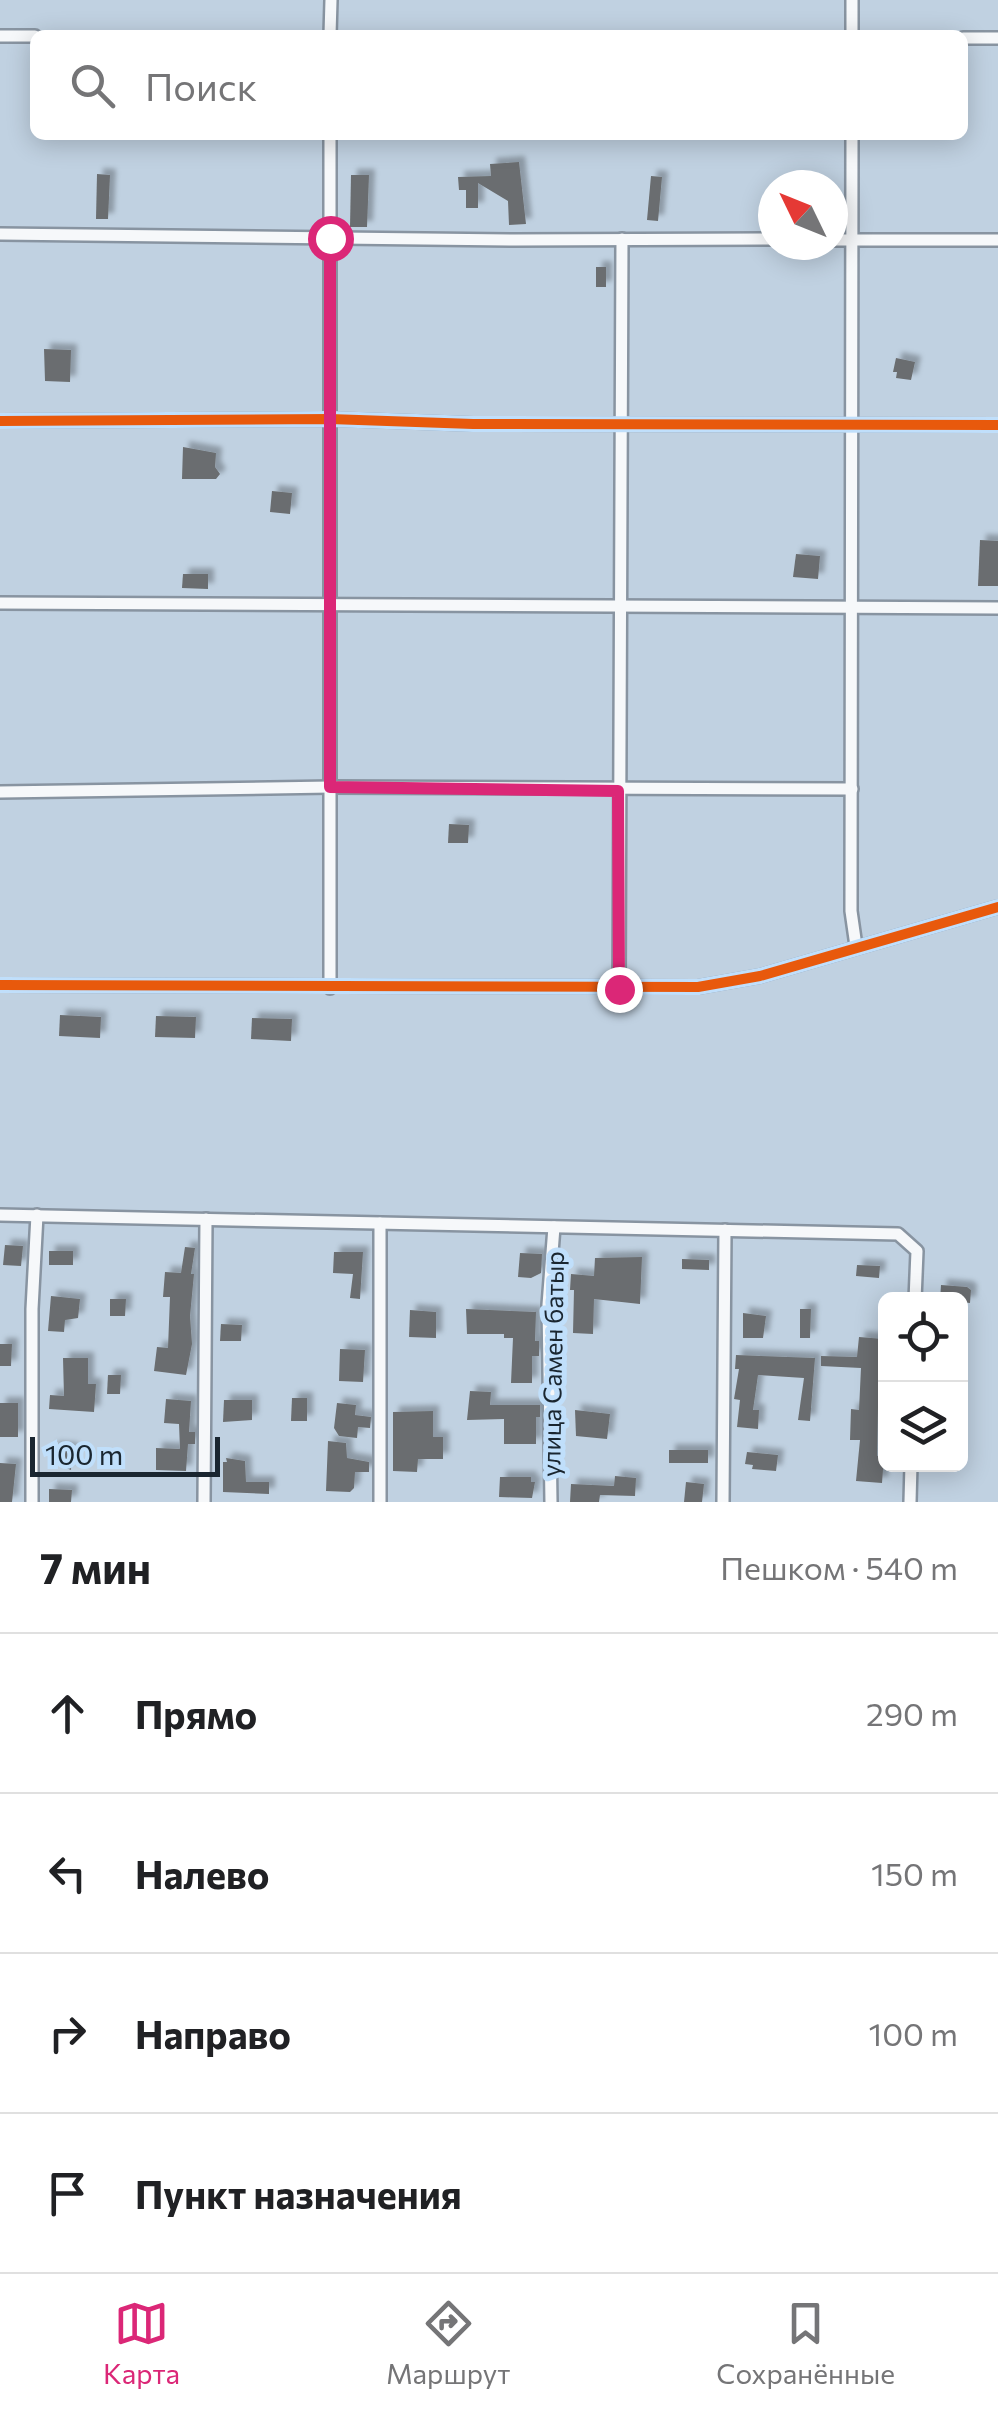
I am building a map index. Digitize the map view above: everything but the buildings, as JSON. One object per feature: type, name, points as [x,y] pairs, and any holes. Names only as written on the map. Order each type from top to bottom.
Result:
[{"type":"street","points":[[330,0],[330,30]]},
{"type":"street","points":[[852,0],[852,30]]},
{"type":"street","points":[[0,36],[30,36]]},
{"type":"street","points":[[968,38],[998,38]]},
{"type":"street","points":[[330,140],[330,988]]},
{"type":"street","points":[[852,140],[851,911],[856,946]]},
{"type":"street","points":[[0,234],[758,239]]},
{"type":"street","points":[[619,989],[622,240]]},
{"type":"street","points":[[848,241],[998,240]]},
{"type":"street","points":[[0,421],[998,425]]},
{"type":"street","points":[[0,603],[998,608]]},
{"type":"street","points":[[0,792],[330,787],[852,790]]},
{"type":"street","points":[[0,985],[619,989],[726,984],[998,907]]},
{"type":"street","points":[[0,1215],[898,1234],[917,1251],[916,1292]]},
{"type":"street","points":[[32,1502],[32,1309],[37,1215]]},
{"type":"street","points":[[204,1502],[206,1219]]},
{"type":"street","points":[[380,1223],[380,1502]]},
{"type":"street","name":"улица Самен батыр","points":[[551,1502],[548,1304],[554,1227]]},
{"type":"street","points":[[723,1502],[725,1230]]},
{"type":"street","points":[[910,1502],[911,1472]]},
{"type":"cycle path","points":[[0,421],[330,419],[473,424],[998,425]]},
{"type":"cycle path","points":[[0,985],[698,987],[760,976],[998,907]]},
{"type":"route","points":[[330,238],[330,787],[618,791],[619,989]]}]
